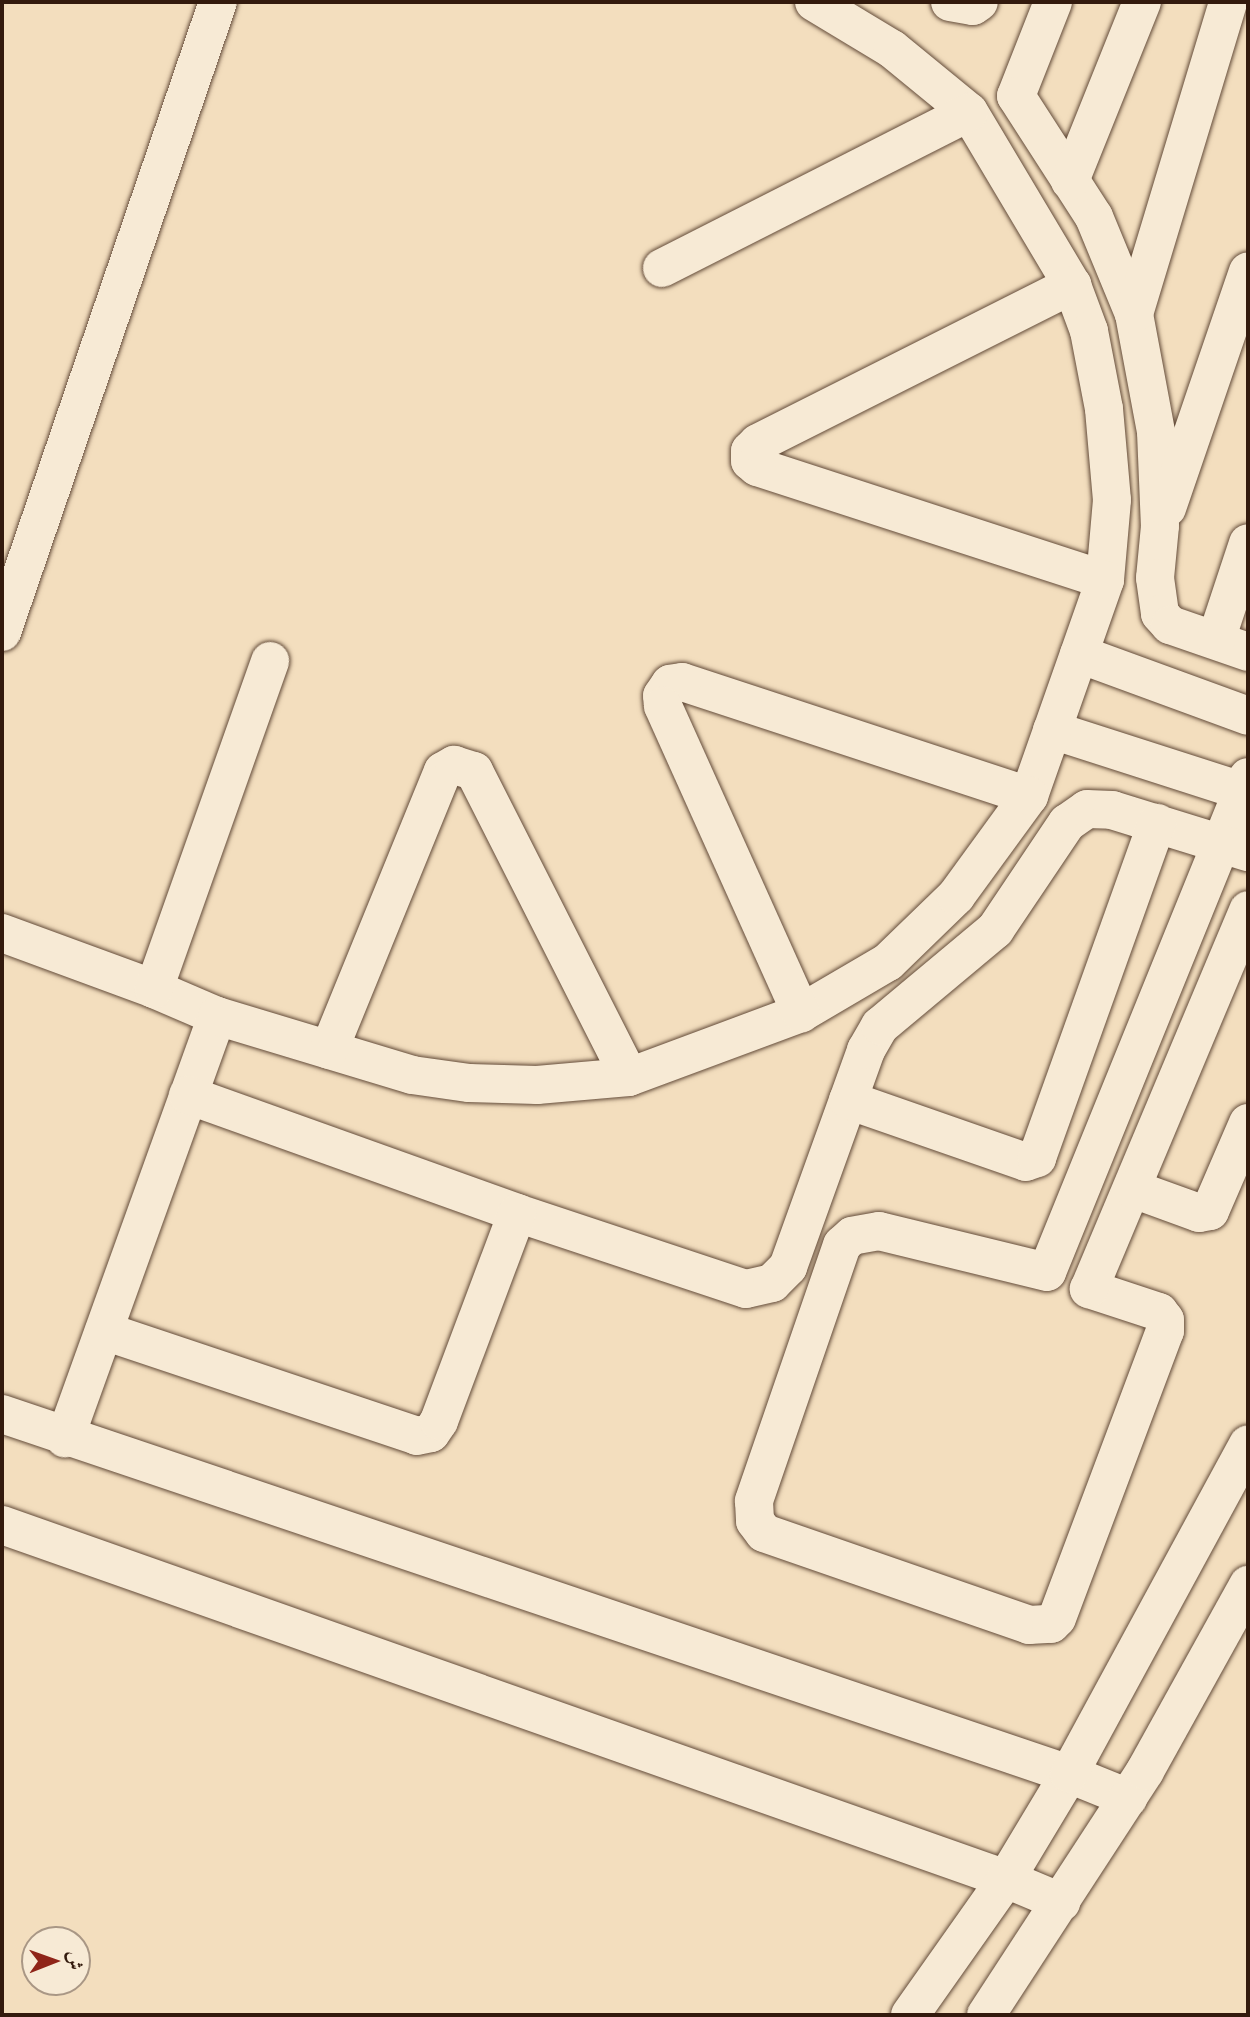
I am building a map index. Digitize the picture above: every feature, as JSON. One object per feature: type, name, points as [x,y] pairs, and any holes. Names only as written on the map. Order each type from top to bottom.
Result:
[{"type":"street","points":[[2,632],[218,2]]},
{"type":"street","points":[[2,933],[155,989],[217,1016],[412,1075],[469,1083],[537,1085],[629,1077],[801,1013],[888,962],[956,896],[1029,796],[1105,580],[1112,500],[1104,409],[1089,331],[1072,285],[969,111],[892,49],[814,2]]},
{"type":"street","points":[[950,2],[973,6],[979,2]]},
{"type":"street","points":[[1053,2],[1016,96],[1094,217],[1134,314],[1156,432],[1160,526],[1155,578],[1160,614],[1170,625],[1232,646],[1248,543]]},
{"type":"street","points":[[1070,181],[1142,2]]},
{"type":"street","points":[[1134,314],[1228,2]]},
{"type":"street","points":[[662,268],[969,111]]},
{"type":"street","points":[[1072,285],[758,443],[750,451],[750,461],[757,467],[1105,580]]},
{"type":"street","points":[[1160,526],[1245,289]]},
{"type":"street","points":[[1079,654],[1248,716]]},
{"type":"street","points":[[155,989],[270,661]]},
{"type":"street","points":[[801,1013],[663,706],[662,696],[670,684],[681,682],[1029,796]]},
{"type":"street","points":[[1047,1272],[1143,1037],[1235,847],[1246,787],[1052,730]]},
{"type":"street","points":[[329,1051],[443,771],[454,765],[474,771],[629,1077]]},
{"type":"street","points":[[188,1095],[517,1213],[746,1289],[772,1283],[788,1267],[866,1050],[880,1026],[995,930],[1067,823],[1087,809],[1112,810],[1235,847]]},
{"type":"street","points":[[848,1100],[1026,1162],[1037,1158],[1157,823]]},
{"type":"street","points":[[1089,1289],[1248,910]]},
{"type":"street","points":[[65,1438],[217,1016]]},
{"type":"street","points":[[1143,1037],[1189,1055]]},
{"type":"street","points":[[1133,1189],[1199,1213],[1210,1211],[1248,1123]]},
{"type":"street","points":[[104,1331],[417,1436],[431,1433],[439,1421],[517,1213]]},
{"type":"street","points":[[879,1231],[1047,1272],[1089,1289],[1159,1312],[1165,1320],[1165,1331],[1057,1618],[1051,1624],[1029,1625],[764,1533],[755,1521],[754,1501],[842,1245],[852,1236],[879,1231]]},
{"type":"street","points":[[2,1415],[1069,1774],[1128,1798]]},
{"type":"street","points":[[910,2015],[1006,1879],[1069,1774],[1248,1444]]},
{"type":"street","points":[[2,1525],[1006,1879],[1061,1902]]},
{"type":"street","points":[[986,2015],[1128,1798],[1248,1585]]}]
